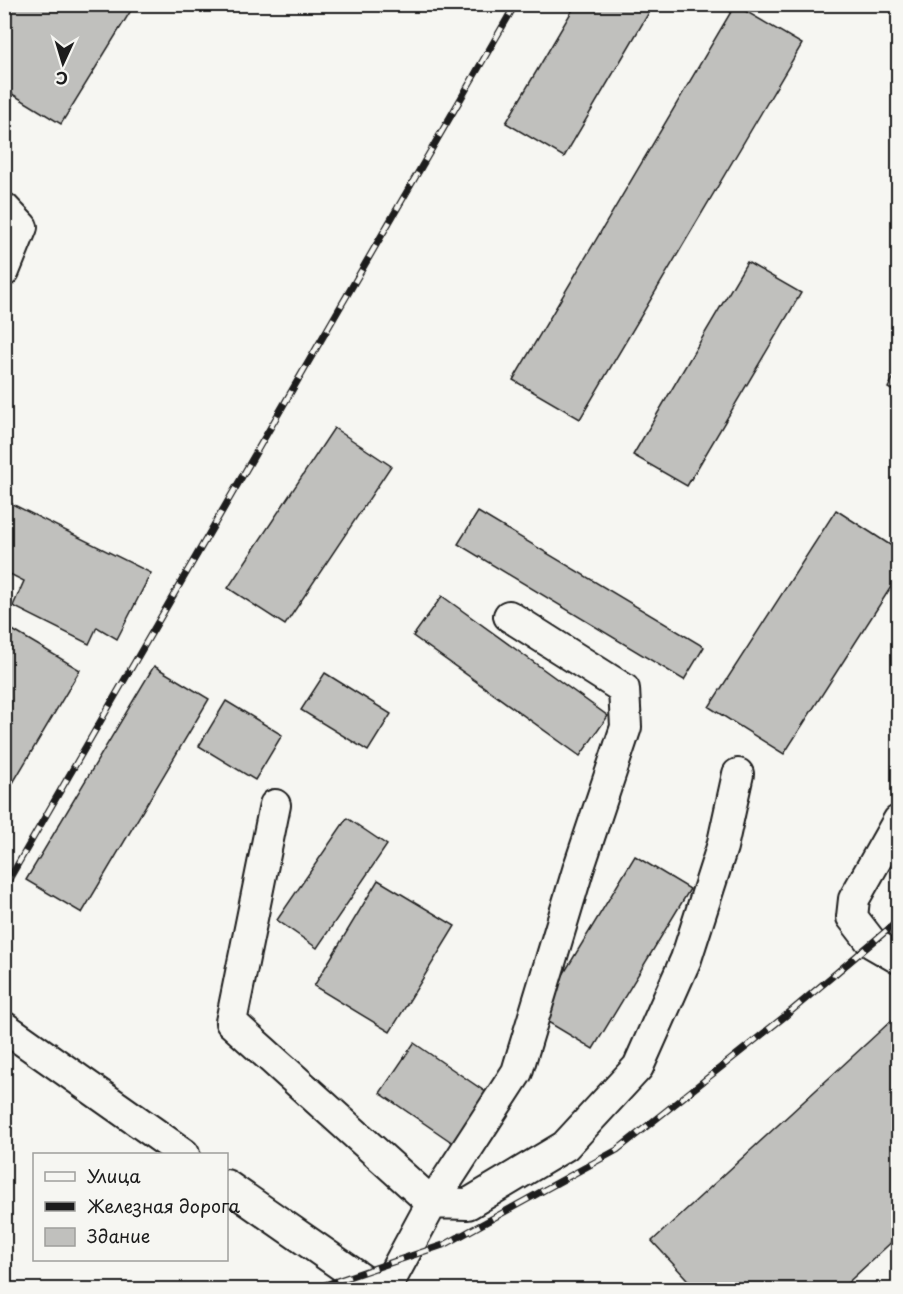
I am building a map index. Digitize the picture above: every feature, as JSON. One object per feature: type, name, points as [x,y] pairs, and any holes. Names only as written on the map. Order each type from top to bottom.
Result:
[{"type":"street","points":[[4,208],[22,227],[4,271]]},
{"type":"street","points":[[385,1290],[432,1203],[517,1072],[578,870],[626,727],[624,689],[509,616]]},
{"type":"street","points":[[275,805],[231,1022],[432,1203],[468,1204],[566,1146],[638,1067],[686,959],[722,847],[738,774]]},
{"type":"street","points":[[898,821],[854,899],[852,917],[872,943],[898,958]]},
{"type":"street","points":[[4,1027],[181,1153]]},
{"type":"street","points":[[228,1186],[376,1290]]},
{"type":"building","points":[[4,4],[135,4],[61,124],[4,89]]},
{"type":"building","points":[[576,4],[654,4],[564,157],[506,123]]},
{"type":"building","points":[[735,5],[802,44],[580,419],[513,380]]},
{"type":"building","points":[[747,262],[801,293],[687,486],[633,455]]},
{"type":"building","points":[[898,369],[898,394],[888,388]]},
{"type":"building","points":[[334,428],[391,466],[285,625],[228,588]]},
{"type":"building","points":[[4,500],[151,573],[117,639],[97,627],[89,644],[13,606],[24,581],[4,571]]},
{"type":"building","points":[[836,510],[898,550],[898,576],[784,754],[709,707]]},
{"type":"building","points":[[478,512],[704,647],[684,680],[458,544]]},
{"type":"building","points":[[442,596],[608,716],[580,756],[413,636]]},
{"type":"building","points":[[4,625],[80,670],[4,798]]},
{"type":"building","points":[[154,666],[209,699],[82,913],[26,880]]},
{"type":"building","points":[[325,673],[391,714],[368,751],[301,710]]},
{"type":"building","points":[[226,701],[282,735],[255,780],[199,746]]},
{"type":"building","points":[[347,818],[387,845],[317,948],[277,920]]},
{"type":"building","points":[[635,856],[690,889],[593,1049],[538,1016]]},
{"type":"building","points":[[378,880],[455,926],[390,1032],[314,986]]},
{"type":"building","points":[[892,1020],[898,1027],[898,1236],[840,1290],[697,1290],[652,1241]]},
{"type":"building","points":[[414,1043],[490,1095],[456,1145],[380,1093]]},
{"type":"railway","points":[[4,888],[515,5]]},
{"type":"railway","points":[[310,1290],[446,1244],[617,1150],[784,1017],[898,921]]}]
